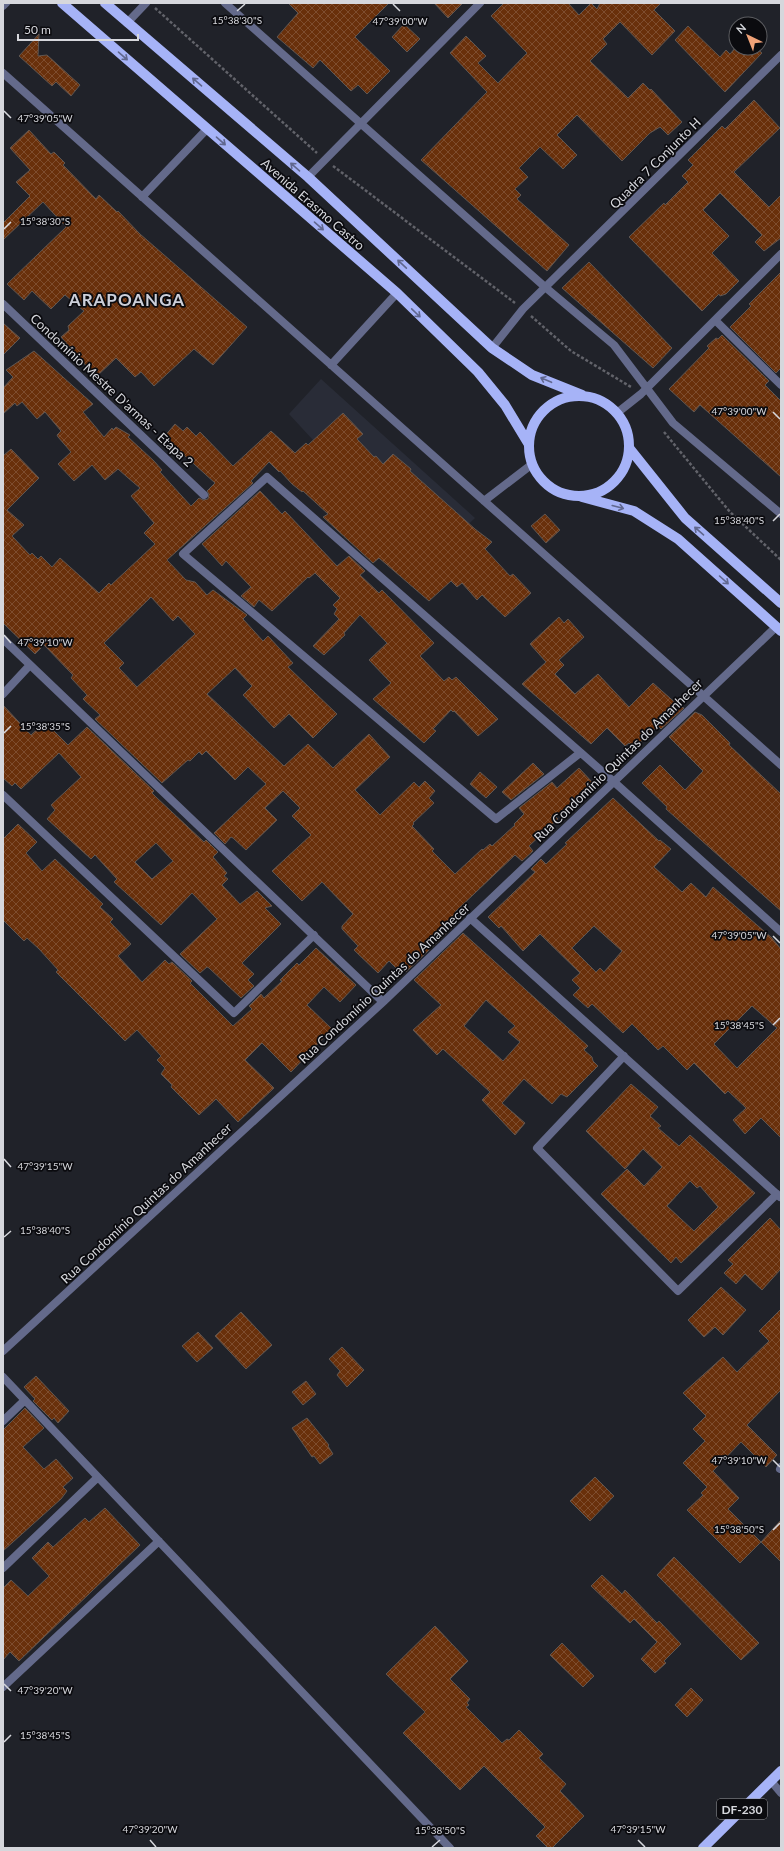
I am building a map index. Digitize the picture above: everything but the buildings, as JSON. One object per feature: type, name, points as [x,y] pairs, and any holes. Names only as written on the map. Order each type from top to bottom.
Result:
[{"type":"main road","name":"Avenida Erasmo Castro","points":[[62,3],[397,294],[478,372],[505,405],[528,443]]},
{"type":"main road","name":"Avenida Erasmo Castro","points":[[105,3],[308,177],[492,348],[532,375],[582,395]]},
{"type":"main road","points":[[580,497],[598,493],[614,483],[625,467],[630,449],[629,436],[624,423],[617,413],[601,400],[582,395],[562,398],[545,408],[533,424],[528,443],[532,465],[539,478],[551,489],[565,495],[580,497],[634,511],[678,539],[778,629]]},
{"type":"main road","points":[[630,449],[685,518],[780,601]]},
{"type":"main road","name":"DF-230","points":[[703,1848],[781,1771]]},
{"type":"street","points":[[3,6],[6,3]]},
{"type":"street","points":[[127,22],[146,3]]},
{"type":"street","points":[[226,3],[545,288],[614,345],[644,391],[673,423],[781,514]]},
{"type":"street","points":[[308,177],[480,3]]},
{"type":"street","name":"Quadra 7 Conjunto H","points":[[492,348],[523,309],[781,55]]},
{"type":"street","points":[[3,73],[781,765]]},
{"type":"street","points":[[142,197],[207,129]]},
{"type":"street","points":[[617,413],[644,391],[781,254]]},
{"type":"street","points":[[331,365],[397,294]]},
{"type":"street","name":"Condomínio Mestre D'armas - Etapa 2","points":[[3,304],[204,494]]},
{"type":"street","points":[[715,320],[781,385]]},
{"type":"street","points":[[484,501],[532,465]]},
{"type":"street","points":[[580,753],[496,819],[183,554],[267,477],[613,781],[781,932]]},
{"type":"street","name":"Rua Condomínio Quintas do Amanhecer","points":[[3,1351],[383,1002],[703,695],[778,629]]},
{"type":"street","points":[[3,639],[383,1002]]},
{"type":"street","points":[[3,694],[30,665]]},
{"type":"street","points":[[3,795],[234,1013],[314,935]]},
{"type":"street","points":[[470,918],[624,1056],[779,1196],[678,1290],[536,1148],[624,1056]]},
{"type":"street","points":[[3,1377],[450,1848]]},
{"type":"street","points":[[3,1421],[25,1400]]},
{"type":"street","points":[[3,1568],[98,1477]]},
{"type":"street","points":[[3,1687],[159,1540]]},
{"type":"street","points":[[771,1781],[781,1793]]},
{"type":"path","points":[[150,3],[325,160],[523,309],[571,351],[644,391]]},
{"type":"path","points":[[664,431],[730,512],[781,560]]},
{"type":"shaded area","points":[[321,379],[475,518],[413,577],[287,464],[313,440],[289,414]]},
{"type":"district","name":"ARAPOANGA","points":[[127,299]]}]
